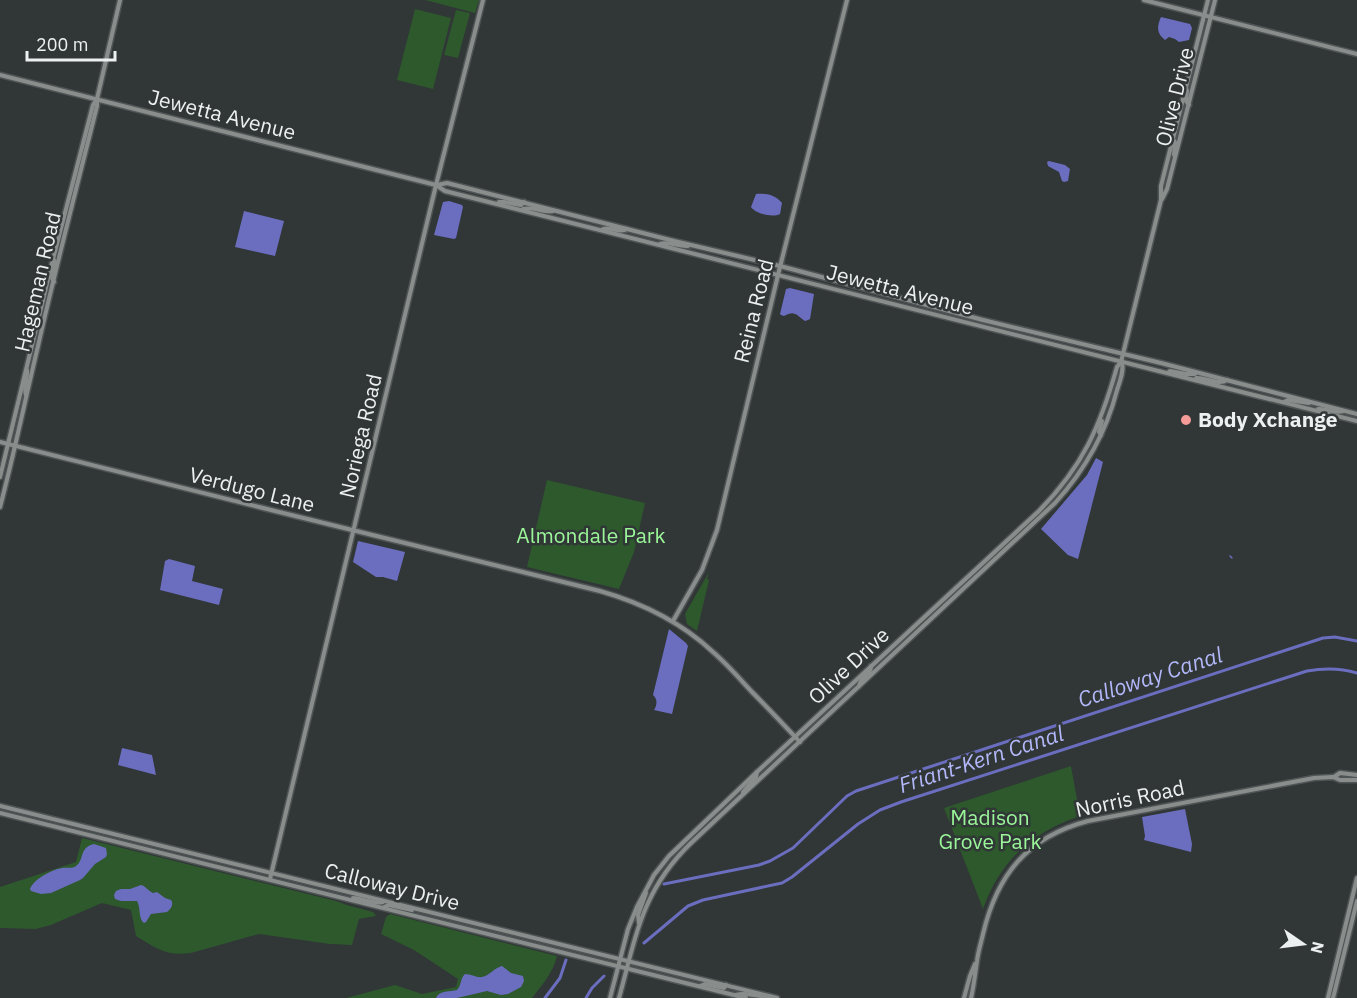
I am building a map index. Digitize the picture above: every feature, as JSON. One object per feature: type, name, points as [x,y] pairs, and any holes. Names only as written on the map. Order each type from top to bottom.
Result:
[{"type":"street","name":"Hageman Road","points":[[0,507],[97,106],[120,0]]},
{"type":"street","name":"Noriega Road","points":[[270,879],[436,185],[483,0]]},
{"type":"street","name":"Reina Road","points":[[673,621],[696,582],[715,537],[846,0]]},
{"type":"street","points":[[1144,0],[1357,54]]},
{"type":"street","name":"Olive Drive","points":[[610,998],[632,919],[654,875],[676,848],[1031,518],[1068,478],[1092,439],[1117,367],[1124,354],[1161,200],[1161,186],[1208,0]]},
{"type":"street","name":"Olive Drive","points":[[1161,200],[1173,168],[1215,0]]},
{"type":"street","name":"Jewetta Avenue","points":[[0,75],[1357,421]]},
{"type":"street","points":[[1188,77],[1186,101],[1189,105]]},
{"type":"street","name":"Hageman Road","points":[[0,477],[54,256],[93,105],[97,99]]},
{"type":"street","points":[[1173,139],[1175,146],[1173,168]]},
{"type":"street","name":"Jewetta Avenue","points":[[436,185],[447,183],[524,202],[1357,414]]},
{"type":"street","points":[[495,203],[521,205],[524,202]]},
{"type":"street","points":[[522,209],[529,208],[547,212],[554,210]]},
{"type":"street","points":[[602,230],[607,228],[623,231],[627,229]]},
{"type":"street","points":[[660,244],[692,246]]},
{"type":"street","points":[[54,256],[55,265],[51,278],[54,282]]},
{"type":"street","points":[[32,344],[34,349],[32,372]]},
{"type":"street","name":"Olive Drive","points":[[619,998],[639,924],[655,887],[668,868],[683,850],[741,795],[1056,502],[1085,465],[1101,435],[1114,401],[1123,368],[1121,362]]},
{"type":"street","points":[[26,395],[24,390],[28,375],[27,366]]},
{"type":"street","points":[[1167,373],[1170,371],[1201,374]]},
{"type":"street","points":[[1192,379],[1201,378],[1222,383],[1227,380]]},
{"type":"street","points":[[1284,402],[1288,400],[1306,404],[1313,403]]},
{"type":"street","points":[[1101,435],[1099,432],[1106,403]]},
{"type":"street","points":[[1314,410],[1338,412],[1343,410]]},
{"type":"street","name":"Verdugo Lane","points":[[0,442],[600,591],[637,603],[673,621],[703,643],[800,742]]},
{"type":"street","points":[[1056,502],[1068,478]]},
{"type":"street","points":[[1017,539],[1031,518]]},
{"type":"street","points":[[999,556],[1012,540],[1013,535]]},
{"type":"street","points":[[952,599],[967,578]]},
{"type":"street","points":[[859,686],[871,670],[871,666]]},
{"type":"street","points":[[741,795],[756,777],[757,772]]},
{"type":"street","name":"Norris Road","points":[[1333,777],[1340,773],[1357,775]]},
{"type":"street","name":"Norris Road","points":[[971,998],[988,912],[1000,886],[1025,854],[1056,832],[1088,821],[1314,778],[1333,777],[1340,780],[1357,780]]},
{"type":"street","name":"Calloway Drive","points":[[0,806],[777,998]]},
{"type":"street","name":"Calloway Drive","points":[[0,813],[746,998]]},
{"type":"street","points":[[1331,998],[1357,878]]},
{"type":"street","points":[[639,924],[638,915],[645,897],[645,890]]},
{"type":"street","points":[[346,898],[379,903],[385,901]]},
{"type":"street","points":[[1331,998],[1335,986],[1332,981],[1357,901]]},
{"type":"street","points":[[383,908],[389,905],[419,910]]},
{"type":"street","points":[[515,940],[517,934]]},
{"type":"street","points":[[964,998],[977,960]]},
{"type":"street","points":[[699,987],[705,984],[721,988],[727,985]]},
{"type":"street","points":[[735,995],[742,993],[763,998],[770,996]]},
{"type":"green space","points":[[425,0],[479,0],[475,13]]},
{"type":"green space","points":[[415,9],[451,18],[433,89],[397,80]]},
{"type":"green space","points":[[456,10],[470,13],[458,58],[444,55]]},
{"type":"green space","name":"Almondale Park","points":[[547,480],[645,503],[634,552],[619,589],[527,567]]},
{"type":"green space","points":[[709,572],[697,631],[687,624],[685,614]]},
{"type":"green space","name":"Madison Grove Park","points":[[1071,766],[1080,816],[1047,831],[1020,850],[999,876],[983,909],[944,808]]},
{"type":"green space","points":[[82,838],[336,901],[373,912],[376,916],[359,919],[352,945],[259,934],[182,954],[162,951],[136,936],[131,910],[102,903],[36,929],[0,928],[0,887],[76,862]]},
{"type":"green space","points":[[390,914],[557,956],[550,973],[532,998],[346,998],[395,985],[422,994],[456,987],[458,979],[414,950],[381,934],[386,917]]},
{"type":"water","points":[[1161,17],[1190,24],[1192,28],[1189,40],[1179,42],[1169,37],[1165,40],[1158,29]]},
{"type":"water","points":[[1049,161],[1065,165],[1070,169],[1068,181],[1062,181],[1059,172],[1048,166]]},
{"type":"water","points":[[756,194],[777,198],[782,203],[780,214],[769,215],[753,209],[751,207]]},
{"type":"water","points":[[449,201],[463,207],[454,239],[434,235],[443,202]]},
{"type":"water","points":[[244,211],[284,221],[275,256],[235,247]]},
{"type":"water","points":[[786,289],[814,294],[810,319],[805,321],[793,313],[784,316],[780,314]]},
{"type":"water","points":[[1096,458],[1103,462],[1078,559],[1068,555],[1041,529],[1087,475]]},
{"type":"water","points":[[358,541],[405,552],[397,581],[376,577],[353,562]]},
{"type":"water","points":[[169,559],[195,566],[192,581],[223,589],[219,605],[160,590],[165,561]]},
{"type":"water","points":[[669,629],[688,646],[672,714],[654,710],[656,698],[653,695]]},
{"type":"water","points":[[122,748],[152,755],[156,775],[118,765]]},
{"type":"water","points":[[1185,809],[1192,844],[1191,852],[1144,840],[1142,817]]},
{"type":"water","points":[[94,844],[106,848],[107,854],[83,878],[51,893],[41,894],[31,891],[32,885],[43,876],[58,869],[76,866],[86,848]]},
{"type":"water","points":[[141,885],[171,900],[172,903],[167,912],[151,914],[144,923],[137,901],[121,901],[115,899],[114,895],[121,889]]},
{"type":"water","points":[[502,966],[511,973],[523,976],[524,981],[521,987],[501,995],[487,991],[457,998],[436,998],[442,992],[457,990],[465,974],[482,977]]},
{"type":"waterway","name":"Calloway Canal","points":[[664,884],[770,861],[793,848],[847,796],[856,791],[1323,638],[1335,637],[1357,641]]},
{"type":"waterway","name":"Friant-Kern Canal","points":[[644,943],[688,906],[703,900],[782,883],[858,824],[880,810],[901,802],[1307,671],[1332,669],[1357,673]]},
{"type":"waterway","name":"Calloway Canal","points":[[545,998],[560,978],[566,960]]},
{"type":"waterway","name":"Friant-Kern Canal","points":[[586,998],[604,976]]},
{"type":"place","name":"Body Xchange","points":[[1186,420]]}]
